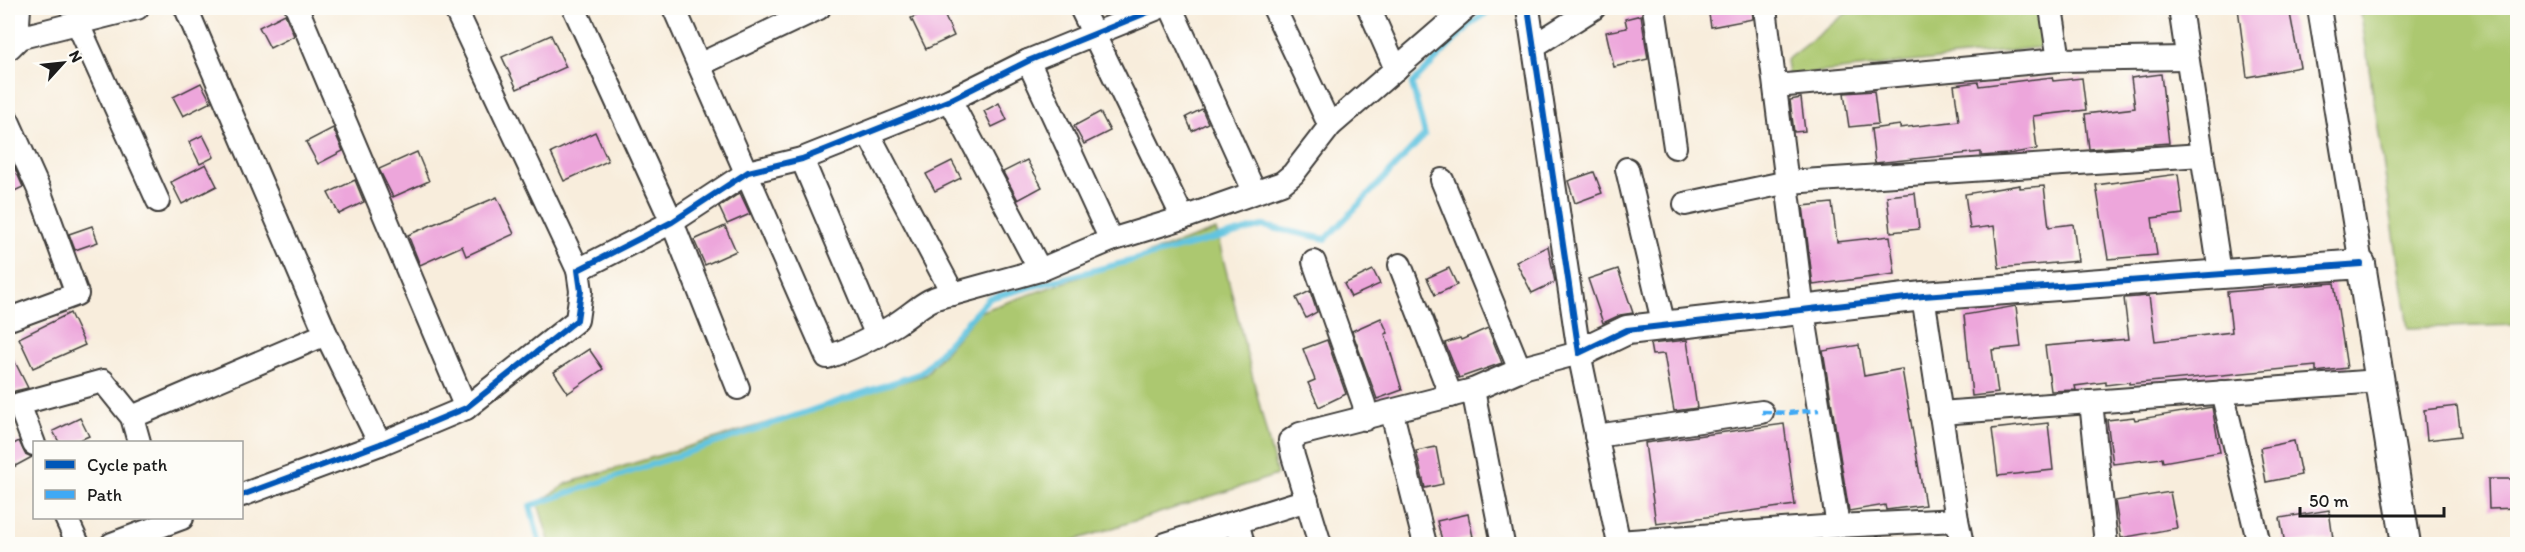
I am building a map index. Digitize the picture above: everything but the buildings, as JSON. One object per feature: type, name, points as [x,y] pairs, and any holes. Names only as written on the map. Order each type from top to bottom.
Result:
[{"type":"street","points":[[16,8],[11,42],[77,22],[137,8]]},
{"type":"street","points":[[186,8],[326,334],[380,444]]},
{"type":"street","points":[[297,8],[466,408]]},
{"type":"street","points":[[243,495],[380,444],[466,408],[577,320],[580,291],[578,270],[456,8]]},
{"type":"street","points":[[574,8],[672,222],[738,388]]},
{"type":"street","points":[[674,8],[748,172],[827,357],[854,348],[877,336],[903,320],[922,303],[938,296],[1040,270],[1111,240],[1183,218],[1254,191],[1275,186],[1293,174],[1330,126],[1396,69],[1459,9]]},
{"type":"street","points":[[699,65],[819,8]]},
{"type":"street","points":[[1081,8],[1183,218]]},
{"type":"street","points":[[578,270],[672,222],[748,172],[802,159],[868,133],[950,100],[1028,61],[1158,8]]},
{"type":"street","points":[[1171,8],[1254,191]]},
{"type":"street","points":[[1274,8],[1330,126]]},
{"type":"street","points":[[1369,8],[1396,69]]},
{"type":"street","points":[[1528,8],[1579,353],[1619,543],[1838,526],[1957,520]]},
{"type":"street","points":[[1533,41],[1594,8]]},
{"type":"street","points":[[1654,8],[1675,147]]},
{"type":"street","points":[[1765,8],[1803,311],[1838,526]]},
{"type":"street","points":[[2051,8],[2059,60]]},
{"type":"street","points":[[2180,8],[2220,273]]},
{"type":"street","points":[[2319,8],[2406,544]]},
{"type":"street","points":[[77,22],[158,201]]},
{"type":"street","points":[[1776,86],[2059,60],[2187,58]]},
{"type":"street","points":[[1028,61],[1111,240]]},
{"type":"street","points":[[950,100],[1040,270]]},
{"type":"street","points":[[8,121],[39,190],[76,294],[12,318]]},
{"type":"street","points":[[868,133],[953,294]]},
{"type":"street","points":[[1684,204],[1788,182],[2202,155]]},
{"type":"street","points":[[802,159],[877,336]]},
{"type":"street","points":[[1627,169],[1664,326]]},
{"type":"street","points":[[1442,180],[1520,370]]},
{"type":"street","points":[[1314,262],[1364,404],[1365,419]]},
{"type":"street","points":[[1320,544],[1290,441],[1300,434],[1392,413],[1473,390],[1520,370],[1579,353],[1627,330],[1923,296],[2361,264]]},
{"type":"street","points":[[1400,265],[1451,396]]},
{"type":"street","points":[[1923,296],[1962,544]]},
{"type":"street","points":[[132,417],[326,334]]},
{"type":"street","points":[[33,442],[14,414],[19,404],[103,381],[132,417],[139,441]]},
{"type":"street","points":[[1940,413],[2379,381]]},
{"type":"street","points":[[1473,390],[1503,544]]},
{"type":"street","points":[[2222,392],[2259,544]]},
{"type":"street","points":[[2091,402],[2106,544]]},
{"type":"street","points":[[1596,436],[1762,412]]},
{"type":"street","points":[[1392,413],[1425,544]]},
{"type":"street","points":[[1166,544],[1306,500]]},
{"type":"street","points":[[66,519],[78,544]]},
{"type":"street","points":[[112,544],[157,522],[176,519]]},
{"type":"street","points":[[1237,522],[1243,544]]},
{"type":"green space","points":[[1853,8],[2038,8],[2043,47],[1788,76],[1786,60]]},
{"type":"green space","points":[[2360,8],[2517,8],[2517,325],[2408,328]]},
{"type":"green space","points":[[1216,230],[1277,475],[1063,544],[550,544],[538,503],[568,483],[925,375],[979,312]]},
{"type":"waterway","points":[[540,544],[530,506],[921,373],[989,298],[1263,226],[1326,239],[1425,135],[1412,84],[1471,24],[1493,8]]},
{"type":"marked path","points":[[1762,412],[1788,413],[1819,410]]},
{"type":"cycle path","points":[[243,495],[380,444],[466,408],[577,320],[581,291],[578,270],[672,222],[748,172],[802,159],[950,100],[1028,61],[1158,8]]},
{"type":"cycle path","points":[[1528,8],[1579,353],[1627,330],[1923,296],[2361,264]]}]
